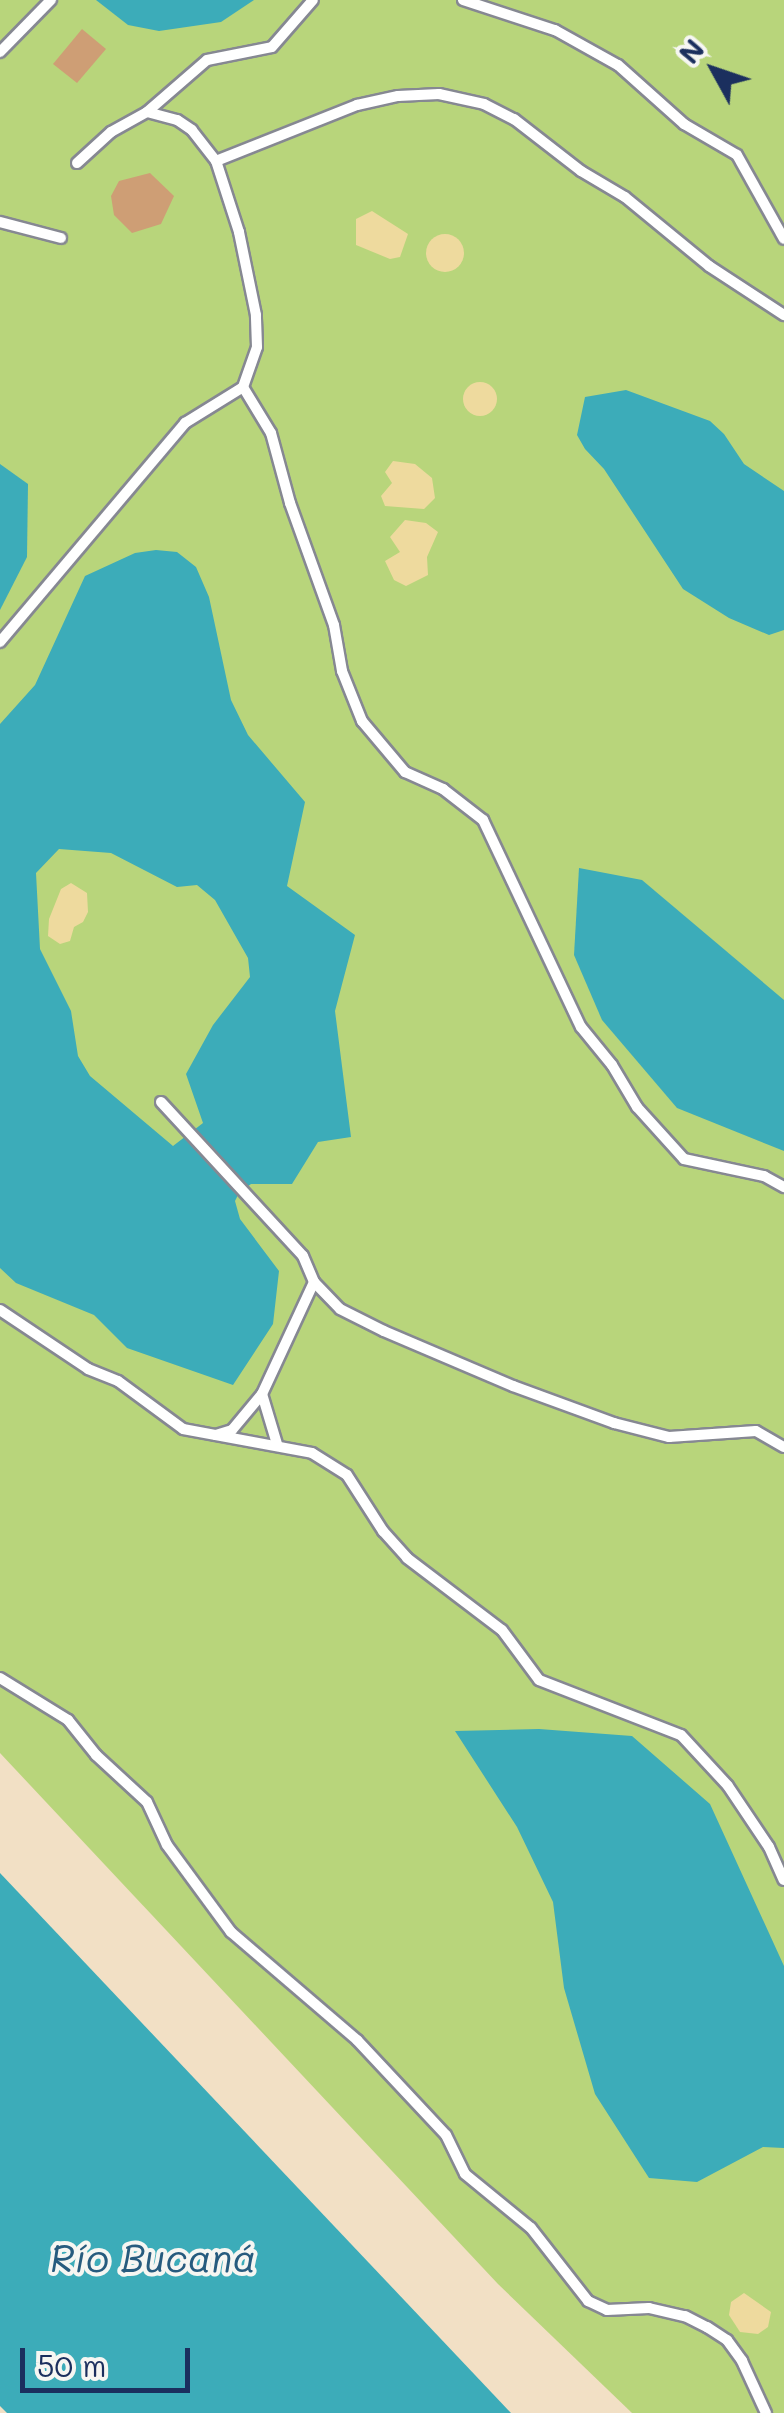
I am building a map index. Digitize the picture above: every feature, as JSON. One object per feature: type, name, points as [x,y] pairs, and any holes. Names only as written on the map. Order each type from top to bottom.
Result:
[{"type":"lane","points":[[0,52],[51,0]]},
{"type":"lane","points":[[77,163],[111,132],[148,112],[207,60],[272,47],[313,0]]},
{"type":"lane","points":[[463,0],[555,30],[618,66],[684,124],[736,155],[784,238]]},
{"type":"lane","points":[[216,162],[357,104],[439,94],[484,104],[514,119],[581,171],[625,197],[709,266],[784,316]]},
{"type":"lane","points":[[0,642],[185,423],[243,387],[257,347],[256,315],[239,232],[216,162],[192,130],[177,120],[148,112]]},
{"type":"lane","points":[[0,222],[61,238]]},
{"type":"lane","points":[[243,387],[271,433],[290,503],[334,625],[342,671],[362,721],[406,772],[443,789],[482,820],[580,1026],[637,1107],[684,1159],[764,1176],[784,1187]]},
{"type":"lane","points":[[161,1102],[303,1256],[314,1282],[340,1308],[384,1331],[614,1423],[669,1437],[756,1430],[784,1447]]},
{"type":"lane","points":[[208,1437],[232,1430],[262,1394],[314,1282]]},
{"type":"lane","points":[[0,1310],[88,1369],[118,1382],[182,1429],[208,1437],[312,1452],[348,1475],[382,1531],[408,1558],[502,1630],[539,1680],[681,1735],[728,1786],[769,1847],[784,1880]]},
{"type":"lane","points":[[262,1394],[276,1444]]},
{"type":"lane","points":[[0,1678],[68,1720],[96,1755],[147,1802],[167,1845],[231,1932],[290,1978],[321,2012],[356,2040],[446,2135],[465,2174],[531,2228],[588,2301],[606,2310],[667,2312],[727,2340],[742,2361],[766,2413]]},
{"type":"green space","points":[[0,0],[784,0],[784,2413],[632,2413],[498,2284],[0,1753]]},
{"type":"sand","points":[[372,211],[408,234],[400,257],[390,259],[356,245],[356,219]]},
{"type":"sand","points":[[445,234],[458,240],[464,253],[458,266],[445,272],[432,266],[426,253],[432,240]]},
{"type":"sand","points":[[480,382],[492,387],[497,399],[492,411],[480,416],[468,411],[463,399],[468,387]]},
{"type":"sand","points":[[393,461],[415,464],[432,478],[435,498],[424,509],[385,506],[381,496],[392,483],[385,472]]},
{"type":"sand","points":[[405,520],[426,523],[438,532],[427,557],[428,575],[406,586],[394,580],[385,561],[400,552],[390,537]]},
{"type":"sand","points":[[71,883],[87,893],[88,912],[83,922],[74,927],[70,941],[60,944],[48,936],[49,919],[61,889]]},
{"type":"sand","points":[[744,2293],[771,2312],[768,2327],[758,2334],[740,2332],[729,2315],[731,2302]]},
{"type":"water","points":[[96,0],[254,0],[221,22],[159,31],[128,25]]},
{"type":"water","points":[[626,390],[710,421],[744,464],[784,491],[784,630],[769,635],[729,618],[683,589],[604,469],[585,449],[577,435],[585,397]]},
{"type":"water","points":[[0,464],[28,484],[27,557],[0,610]]},
{"type":"water","points":[[177,552],[196,567],[209,597],[231,700],[248,735],[305,802],[287,886],[355,935],[335,1011],[351,1137],[318,1142],[292,1184],[251,1184],[235,1201],[240,1219],[279,1271],[273,1324],[233,1385],[127,1348],[94,1315],[16,1283],[0,1268],[0,724],[35,685],[85,576],[135,553]],"holes":[[[59,849],[111,853],[177,887],[197,885],[215,900],[248,958],[250,977],[213,1025],[186,1074],[203,1123],[173,1146],[90,1076],[78,1056],[71,1011],[40,949],[36,873]]]},
{"type":"water","points":[[579,868],[642,880],[784,1000],[784,1151],[677,1108],[602,1020],[574,955]]},
{"type":"water","points":[[539,1729],[632,1736],[710,1804],[784,1966],[784,2148],[763,2147],[697,2182],[649,2178],[595,2094],[564,1988],[553,1902],[517,1827],[455,1731]]},
{"type":"water","name":"Río Bucaná","points":[[0,1873],[511,2413],[7,2413],[0,2406]]},
{"type":"building","points":[[82,29],[106,49],[77,83],[53,64]]},
{"type":"building","points":[[150,173],[174,196],[161,224],[132,233],[114,215],[111,196],[119,181]]}]
